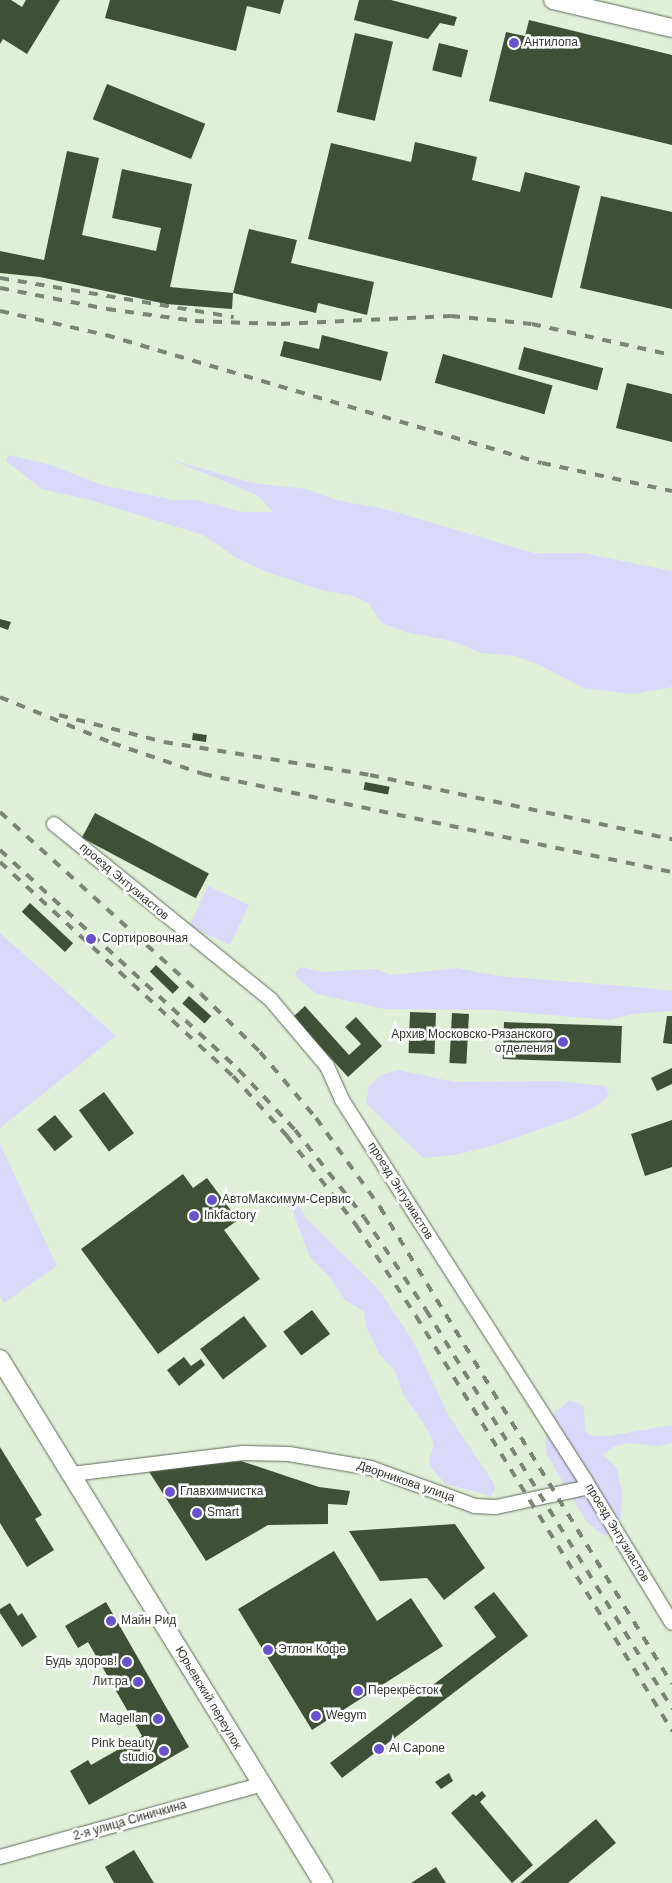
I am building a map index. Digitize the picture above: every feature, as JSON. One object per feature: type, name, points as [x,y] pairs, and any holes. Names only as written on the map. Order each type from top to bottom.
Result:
[{"type":"street","points":[[553,0],[672,28]]},
{"type":"street","name":"проезд Энтузиастов","points":[[54,824],[271,1000],[327,1066],[342,1100],[589,1487],[672,1623]]},
{"type":"street","name":"Юрьевский переулок","points":[[0,1359],[72,1474],[260,1785],[323,1883]]},
{"type":"street","name":"Дворникова улица","points":[[72,1474],[243,1453],[289,1454],[370,1468],[475,1506],[496,1507],[589,1487]]},
{"type":"street","name":"2-я улица Синичкина","points":[[0,1857],[260,1785]]},
{"type":"shaded area","points":[[8,455],[48,464],[102,485],[173,500],[197,500],[242,512],[273,512],[257,495],[172,460],[252,483],[306,489],[336,500],[389,510],[534,553],[583,553],[672,571],[672,687],[633,694],[583,688],[540,665],[515,656],[481,653],[452,641],[405,632],[382,623],[368,603],[354,596],[321,590],[267,572],[237,558],[203,535],[90,500],[42,489],[6,461]]},
{"type":"shaded area","points":[[208,886],[249,905],[230,945],[189,926]]},
{"type":"shaded area","points":[[0,933],[116,1036],[0,1128]]},
{"type":"shaded area","points":[[300,967],[323,972],[375,969],[392,975],[457,968],[499,976],[647,988],[672,991],[672,1011],[632,1014],[610,1020],[491,1010],[385,1009],[317,994],[299,980],[295,973]]},
{"type":"shaded area","points":[[398,1070],[455,1082],[557,1081],[606,1086],[609,1095],[598,1105],[577,1116],[498,1144],[455,1155],[423,1158],[366,1103],[369,1086],[381,1075]]},
{"type":"shaded area","points":[[0,1144],[57,1266],[4,1303],[0,1296]]},
{"type":"shaded area","points":[[292,1192],[307,1219],[379,1290],[413,1341],[449,1416],[493,1482],[495,1489],[491,1496],[446,1484],[431,1468],[429,1460],[434,1445],[428,1430],[403,1394],[395,1371],[380,1355],[366,1327],[364,1312],[344,1299],[331,1278],[310,1257],[288,1199]]},
{"type":"shaded area","points":[[570,1400],[584,1406],[585,1431],[592,1436],[608,1436],[672,1425],[672,1443],[656,1446],[630,1443],[615,1446],[602,1454],[617,1468],[622,1493],[621,1518],[607,1535],[603,1535],[586,1521],[547,1455],[545,1442],[553,1414]]},
{"type":"building","points":[[0,0],[11,0],[22,7],[26,0],[60,0],[27,54],[3,39],[0,44]]},
{"type":"building","points":[[110,0],[284,0],[280,14],[247,6],[236,51],[105,18]]},
{"type":"building","points":[[359,0],[391,0],[457,17],[454,26],[440,23],[428,39],[354,20]]},
{"type":"building","points":[[529,20],[672,55],[672,145],[489,101],[506,32],[525,36]]},
{"type":"building","points":[[355,33],[393,42],[375,121],[337,112]]},
{"type":"building","points":[[439,43],[468,50],[461,77],[432,70]]},
{"type":"building","points":[[107,84],[205,124],[191,159],[93,119]]},
{"type":"building","points":[[415,142],[477,157],[472,180],[520,192],[525,172],[580,186],[552,298],[308,239],[331,143],[411,162]]},
{"type":"building","points":[[67,151],[99,158],[82,235],[156,251],[161,228],[112,218],[122,169],[192,184],[170,287],[233,293],[232,309],[166,304],[40,277],[0,273],[0,251],[44,260]]},
{"type":"building","points":[[601,196],[672,212],[672,309],[580,288]]},
{"type":"building","points":[[249,229],[297,240],[291,263],[374,282],[367,315],[318,303],[316,313],[233,293]]},
{"type":"building","points":[[322,335],[388,352],[381,381],[280,356],[284,341],[319,349]]},
{"type":"building","points":[[524,347],[603,368],[597,390],[518,369]]},
{"type":"building","points":[[443,354],[553,385],[544,414],[435,383]]},
{"type":"building","points":[[627,383],[672,394],[672,442],[616,428]]},
{"type":"building","points":[[0,619],[11,622],[8,630],[0,627]]},
{"type":"building","points":[[193,733],[207,735],[206,742],[192,740]]},
{"type":"building","points":[[365,782],[390,787],[388,795],[363,790]]},
{"type":"building","points":[[95,813],[209,874],[196,898],[82,838]]},
{"type":"building","points":[[30,903],[73,943],[65,952],[22,912]]},
{"type":"building","points":[[156,965],[179,987],[173,994],[150,971]]},
{"type":"building","points":[[189,996],[211,1016],[205,1024],[182,1003]]},
{"type":"building","points":[[305,1006],[349,1055],[361,1044],[345,1027],[356,1017],[382,1046],[348,1077],[293,1017]]},
{"type":"building","points":[[410,1012],[436,1013],[435,1054],[409,1053]]},
{"type":"building","points":[[452,1013],[469,1014],[466,1064],[449,1063]]},
{"type":"building","points":[[667,1016],[672,1016],[672,1044],[663,1043]]},
{"type":"building","name":"Архив Московско-Рязанского отделения","points":[[504,1022],[622,1026],[621,1063],[503,1059]]},
{"type":"building","points":[[672,1068],[672,1084],[657,1091],[651,1078]]},
{"type":"building","points":[[104,1092],[134,1133],[109,1151],[79,1110]]},
{"type":"building","points":[[55,1115],[73,1137],[55,1151],[37,1129]]},
{"type":"building","points":[[672,1120],[672,1167],[645,1176],[631,1134]]},
{"type":"building","points":[[183,1174],[193,1188],[207,1178],[238,1220],[224,1230],[260,1279],[158,1354],[81,1249]]},
{"type":"building","points":[[312,1310],[330,1334],[301,1356],[283,1332]]},
{"type":"building","points":[[244,1316],[267,1346],[223,1379],[200,1349]]},
{"type":"building","points":[[184,1357],[191,1366],[201,1359],[205,1365],[179,1386],[167,1370]]},
{"type":"building","points":[[0,1447],[42,1515],[35,1519],[54,1550],[27,1567],[0,1523]]},
{"type":"building","points":[[241,1461],[319,1487],[350,1491],[347,1505],[328,1504],[328,1524],[268,1525],[206,1561],[148,1470]]},
{"type":"building","points":[[455,1524],[485,1568],[444,1600],[427,1578],[380,1581],[349,1531]]},
{"type":"building","points":[[334,1551],[377,1621],[411,1598],[443,1646],[312,1730],[238,1609]]},
{"type":"building","points":[[494,1592],[528,1636],[342,1778],[330,1763],[496,1637],[474,1607]]},
{"type":"building","points":[[106,1602],[189,1747],[89,1805],[70,1771],[88,1760],[91,1765],[142,1736],[88,1642],[78,1648],[65,1626]]},
{"type":"building","points":[[10,1603],[18,1616],[22,1613],[37,1637],[22,1647],[0,1613],[0,1609]]},
{"type":"building","points":[[449,1773],[453,1781],[441,1789],[435,1782]]},
{"type":"building","points":[[482,1791],[486,1796],[480,1802],[533,1865],[512,1883],[451,1813],[473,1794],[476,1796]]},
{"type":"building","points":[[596,1819],[616,1843],[568,1883],[520,1883]]},
{"type":"building","points":[[134,1850],[154,1883],[114,1883],[105,1867]]},
{"type":"building","points":[[436,1867],[446,1883],[411,1883]]},
{"type":"railway","points":[[0,278],[234,317]]},
{"type":"railway","points":[[0,288],[107,309],[195,321],[281,324],[451,316],[532,324],[672,355]]},
{"type":"railway","points":[[0,311],[106,335],[542,463],[672,491]]},
{"type":"railway","points":[[0,697],[112,743],[203,774],[672,872]]},
{"type":"railway","points":[[59,715],[164,742],[370,775],[672,839]]},
{"type":"railway","points":[[0,812],[201,994],[260,1052],[316,1118],[380,1207],[672,1684]]},
{"type":"railway","points":[[0,850],[239,1070],[295,1130],[364,1217],[426,1310],[672,1709]]},
{"type":"railway","points":[[0,862],[233,1076],[287,1136],[356,1225],[416,1316],[672,1731]]},
{"type":"place","name":"Антилопа","points":[[514,43]]},
{"type":"place","name":"Сортировочная","points":[[91,939]]},
{"type":"place","name":"Архив Московско-Рязанского отделения","points":[[563,1042]]},
{"type":"place","name":"АвтоМаксимум-Сервиc","points":[[212,1200]]},
{"type":"place","name":"Inkfactory","points":[[194,1216]]},
{"type":"place","name":"Главхимчистка","points":[[170,1492]]},
{"type":"place","name":"Smart","points":[[197,1513]]},
{"type":"place","name":"Майн Рид","points":[[111,1621]]},
{"type":"place","name":"Этлон Кофе","points":[[268,1650]]},
{"type":"place","name":"Будь здоров!","points":[[127,1662]]},
{"type":"place","name":"Лит.ра","points":[[138,1682]]},
{"type":"place","name":"Перекрёсток","points":[[358,1691]]},
{"type":"place","name":"Wegym","points":[[316,1716]]},
{"type":"place","name":"Magellan","points":[[158,1719]]},
{"type":"place","name":"Al Capone","points":[[379,1749]]},
{"type":"place","name":"Pink beauty studio","points":[[164,1751]]}]
